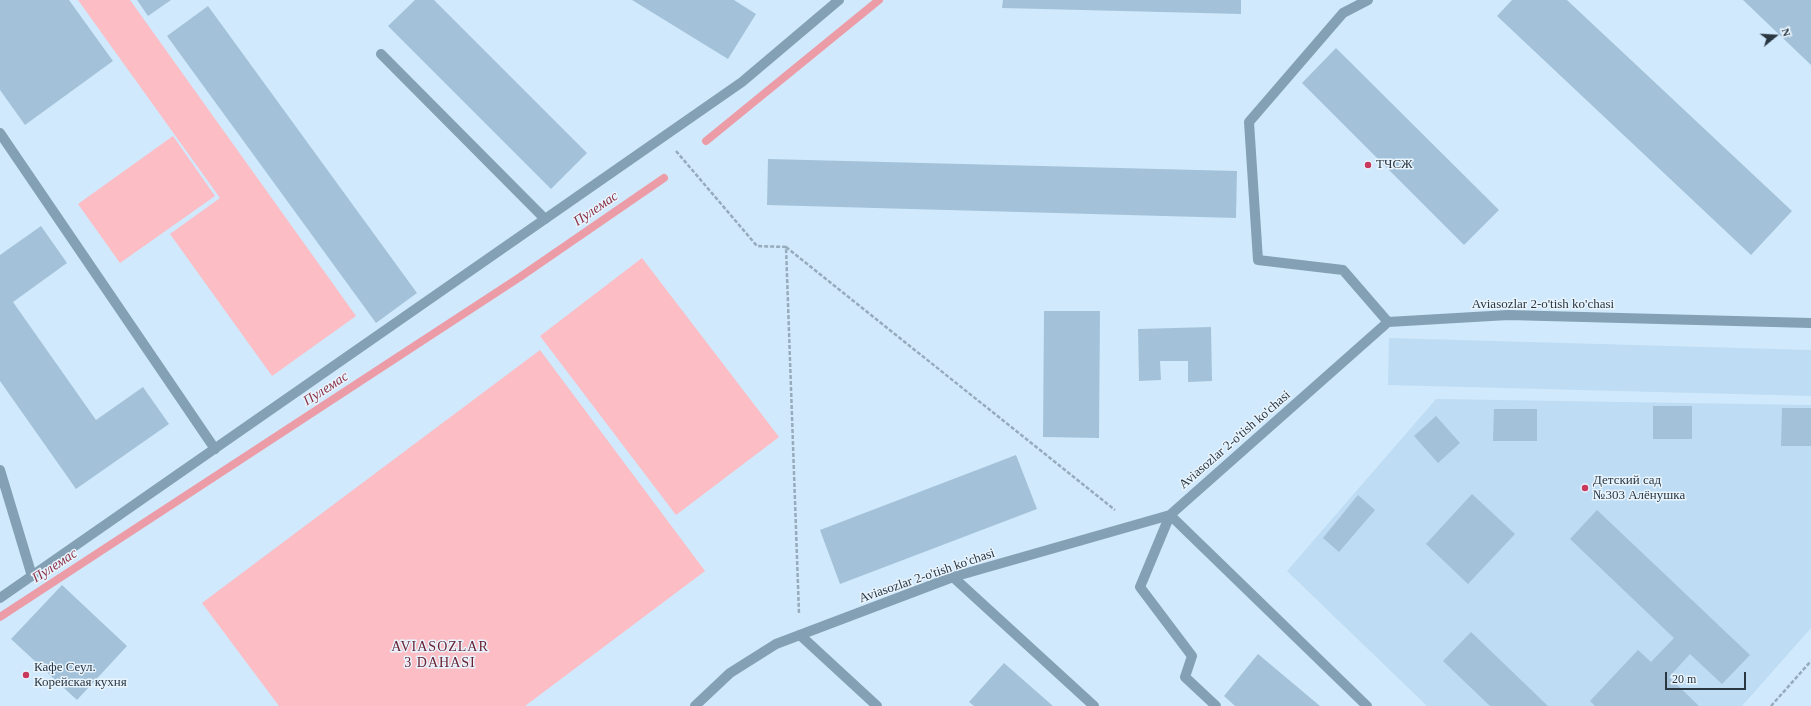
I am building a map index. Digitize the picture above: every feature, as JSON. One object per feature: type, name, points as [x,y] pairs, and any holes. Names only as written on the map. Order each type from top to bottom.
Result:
[{"type":"street","points":[[0,598],[742,82],[839,0]]},
{"type":"street","points":[[1368,0],[1343,13],[1249,122],[1258,260],[1343,270],[1388,322]]},
{"type":"street","points":[[381,54],[545,219]]},
{"type":"street","points":[[0,133],[215,449]]},
{"type":"street","name":"Aviasozlar 2-o'tish ko'chasi","points":[[695,706],[730,673],[776,644],[953,577],[1170,515],[1388,322],[1508,315],[1811,323]]},
{"type":"street","points":[[0,470],[32,576]]},
{"type":"street","points":[[1216,706],[1185,677],[1192,656],[1140,587],[1170,515],[1367,706]]},
{"type":"street","points":[[953,577],[1094,706]]},
{"type":"street","points":[[800,635],[877,706]]},
{"type":"path","points":[[671,146],[757,246],[786,247],[1134,526]]},
{"type":"path","points":[[786,247],[800,635]]},
{"type":"path","points":[[1771,706],[1811,661]]},
{"type":"shaded area","points":[[78,0],[130,0],[356,316],[272,376],[170,234],[220,198]]},
{"type":"shaded area","points":[[173,136],[215,196],[120,263],[78,204]]},
{"type":"shaded area","points":[[642,258],[779,437],[676,515],[540,336]]},
{"type":"shaded area","points":[[1389,338],[1811,350],[1811,396],[1388,385]]},
{"type":"shaded area","points":[[540,350],[705,571],[525,706],[279,706],[202,603]]},
{"type":"shaded area","name":"Детский сад №303 Алёнушка","points":[[1436,399],[1811,405],[1811,628],[1742,706],[1427,706],[1287,571]]},
{"type":"building","points":[[0,0],[69,0],[113,61],[25,125],[0,90]]},
{"type":"building","points":[[137,0],[171,0],[148,16]]},
{"type":"building","points":[[415,0],[434,0],[587,153],[551,189],[388,26]]},
{"type":"building","points":[[632,0],[734,0],[756,14],[728,59]]},
{"type":"building","points":[[1003,0],[1241,0],[1241,14],[1002,8]]},
{"type":"building","points":[[1512,0],[1567,0],[1792,211],[1751,255],[1497,16]]},
{"type":"building","points":[[1743,0],[1811,0],[1811,65]]},
{"type":"building","points":[[208,6],[417,293],[376,323],[167,36]]},
{"type":"building","points":[[1336,48],[1499,210],[1464,245],[1302,83]]},
{"type":"building","points":[[768,159],[1237,171],[1236,218],[767,205]]},
{"type":"building","points":[[41,226],[67,263],[13,302],[96,420],[143,387],[169,424],[76,489],[0,381],[0,255]]},
{"type":"building","points":[[1044,311],[1100,311],[1099,438],[1043,437]]},
{"type":"building","points":[[1211,327],[1212,381],[1188,382],[1188,361],[1160,361],[1161,380],[1139,381],[1138,329]]},
{"type":"building","points":[[1653,406],[1692,406],[1692,439],[1653,439]]},
{"type":"building","points":[[1782,408],[1811,408],[1811,446],[1781,446]]},
{"type":"building","points":[[1494,409],[1537,409],[1537,441],[1493,441]]},
{"type":"building","points":[[1436,416],[1460,443],[1438,463],[1414,436]]},
{"type":"building","points":[[1016,455],[1037,509],[840,584],[820,530]]},
{"type":"building","points":[[1472,494],[1515,534],[1468,584],[1426,544]]},
{"type":"building","points":[[1358,495],[1375,510],[1339,552],[1323,538]]},
{"type":"building","points":[[1597,510],[1750,655],[1722,684],[1690,654],[1669,677],[1699,706],[1595,706],[1590,701],[1638,650],[1651,662],[1674,638],[1570,539]]},
{"type":"building","points":[[62,585],[127,646],[77,700],[11,639]]},
{"type":"building","points":[[1471,632],[1548,706],[1490,706],[1443,661]]},
{"type":"building","points":[[1258,654],[1320,706],[1235,706],[1224,696]]},
{"type":"building","points":[[1004,663],[1053,706],[974,706],[969,702]]},
{"type":"waterway","name":"Пулемас","points":[[706,141],[879,0]]},
{"type":"waterway","name":"Пулемас","points":[[0,617],[520,277],[664,178]]},
{"type":"place","name":"ТЧСЖ","points":[[1368,165]]},
{"type":"place","name":"Детский сад №303 Алёнушка","points":[[1585,488]]},
{"type":"place","name":"Кафе Сеул. Корейская кухня","points":[[26,675]]},
{"type":"district","name":"AVIASOZLAR 3 DAHASI","points":[[440,656]]}]
